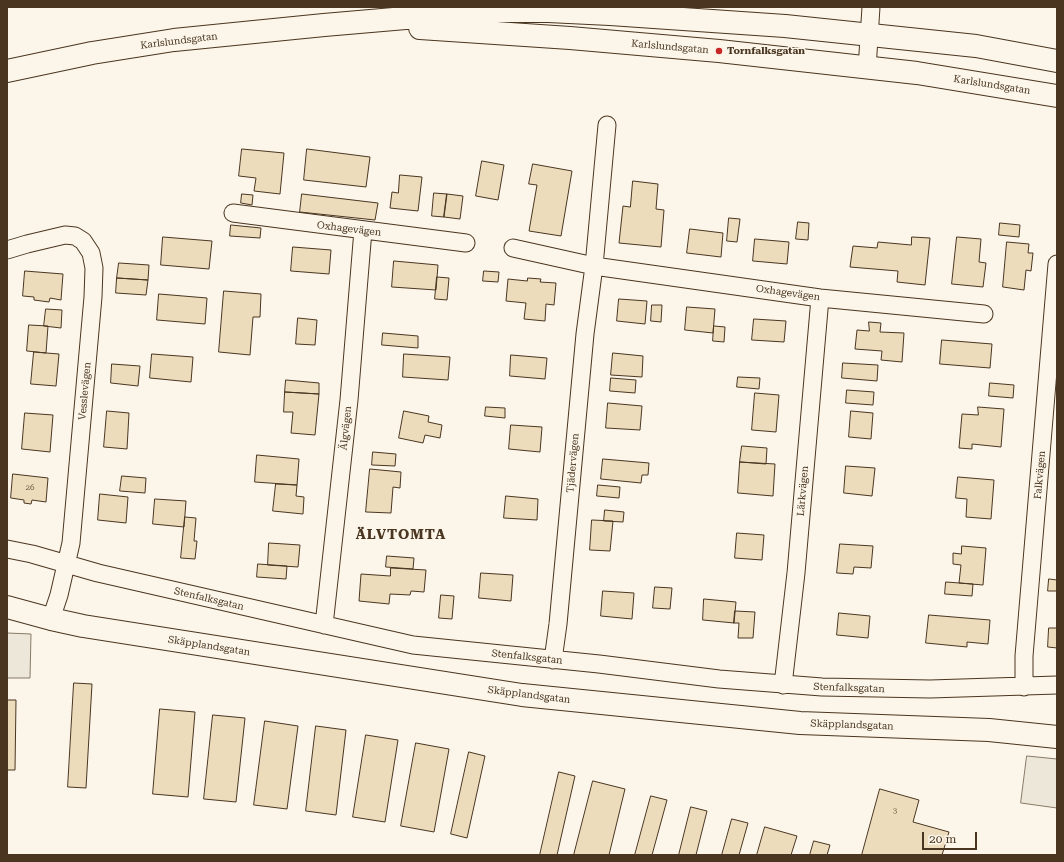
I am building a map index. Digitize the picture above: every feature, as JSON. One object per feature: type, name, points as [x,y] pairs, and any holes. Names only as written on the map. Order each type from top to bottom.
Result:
[{"type":"main road","name":"Karlslundsgatan","points":[[7,71],[92,53],[174,40],[452,14],[500,11],[548,11],[785,26],[976,46],[1057,61]]},
{"type":"main road","name":"Karlslundsgatan","points":[[353,23],[570,38],[719,51],[917,74],[1057,96]]},
{"type":"main road","name":"Skäpplandsgatan","points":[[7,607],[83,626],[522,695],[800,723],[989,730],[1057,737]]},
{"type":"street","points":[[867,68],[871,7]]},
{"type":"street","points":[[594,266],[607,125]]},
{"type":"street","name":"Oxhagevägen","points":[[233,213],[466,243]]},
{"type":"street","name":"Älgvägen","points":[[324,625],[349,400],[363,230]]},
{"type":"street","name":"Vesslevägen","points":[[7,250],[65,235],[75,236],[83,240],[90,253],[94,268],[93,297],[71,543],[67,564],[51,619]]},
{"type":"street","name":"Oxhagevägen","points":[[513,248],[594,266],[820,298],[984,314]]},
{"type":"street","name":"Falkvägen","points":[[1024,687],[1024,656],[1055,323],[1057,264]]},
{"type":"street","name":"Tjädervägen","points":[[553,660],[558,624],[585,334],[594,266]]},
{"type":"street","name":"Lärkvägen","points":[[783,685],[796,573],[820,298]]},
{"type":"street","name":"Stenfalksgatan","points":[[7,549],[32,554],[98,574],[413,645],[783,685],[877,689],[1024,687],[1057,685]]},
{"type":"shaded area","points":[[7,633],[31,634],[30,678],[7,678]]},
{"type":"shaded area","points":[[1027,756],[1057,759],[1057,808],[1021,803]]},
{"type":"building","points":[[242,149],[284,153],[280,194],[254,191],[256,178],[239,176]]},
{"type":"building","points":[[307,149],[370,157],[366,187],[304,180]]},
{"type":"building","points":[[482,161],[504,165],[498,200],[476,196]]},
{"type":"building","points":[[533,164],[572,171],[561,236],[529,231],[537,185],[529,184]]},
{"type":"building","points":[[400,175],[422,177],[418,211],[390,208],[392,192],[398,193]]},
{"type":"building","points":[[633,181],[658,184],[656,209],[664,210],[661,247],[619,243],[623,206],[630,207]]},
{"type":"building","points":[[434,193],[447,194],[444,217],[432,216]]},
{"type":"building","points":[[242,194],[253,195],[252,205],[241,203]]},
{"type":"building","points":[[302,194],[378,203],[375,220],[300,212]]},
{"type":"building","points":[[447,194],[463,196],[460,219],[444,217]]},
{"type":"building","points":[[729,218],[740,219],[737,242],[727,241]]},
{"type":"building","points":[[798,222],[809,223],[808,240],[796,239]]},
{"type":"building","points":[[1000,223],[1020,225],[1019,237],[999,235]]},
{"type":"building","points":[[231,225],[261,228],[260,238],[230,236]]},
{"type":"building","points":[[690,229],[723,233],[721,257],[687,253]]},
{"type":"building","points":[[163,237],[212,241],[209,269],[161,265]]},
{"type":"building","points":[[912,237],[930,238],[925,285],[897,282],[898,271],[850,267],[853,246],[877,248],[878,242],[911,245]]},
{"type":"building","points":[[957,237],[981,239],[979,262],[986,263],[983,287],[952,284]]},
{"type":"building","points":[[755,239],[789,242],[787,264],[753,261]]},
{"type":"building","points":[[1007,242],[1029,244],[1028,253],[1033,253],[1031,271],[1026,270],[1024,290],[1003,287]]},
{"type":"building","points":[[293,247],[331,250],[329,274],[291,271]]},
{"type":"building","points":[[394,261],[438,265],[436,290],[392,287]]},
{"type":"building","points":[[119,263],[149,265],[148,280],[117,278]]},
{"type":"building","points":[[25,271],[63,274],[61,300],[50,298],[49,302],[34,300],[34,297],[23,296]]},
{"type":"building","points":[[484,271],[499,272],[498,282],[483,281]]},
{"type":"building","points":[[437,277],[449,278],[447,300],[435,299]]},
{"type":"building","points":[[117,278],[148,280],[146,295],[116,293]]},
{"type":"building","points":[[528,278],[541,279],[540,282],[556,283],[554,305],[546,304],[545,321],[524,319],[526,303],[506,301],[508,279],[527,281]]},
{"type":"building","points":[[224,291],[261,294],[260,317],[253,317],[250,355],[219,352]]},
{"type":"building","points":[[159,294],[207,298],[205,324],[157,320]]},
{"type":"building","points":[[619,299],[647,301],[645,324],[617,321]]},
{"type":"building","points":[[652,305],[662,305],[661,322],[651,321]]},
{"type":"building","points":[[687,307],[715,309],[713,333],[685,330]]},
{"type":"building","points":[[46,309],[62,310],[61,328],[44,326]]},
{"type":"building","points":[[298,318],[317,320],[315,345],[296,344]]},
{"type":"building","points":[[754,319],[786,321],[784,342],[752,340]]},
{"type":"building","points":[[869,322],[881,323],[880,332],[904,333],[902,362],[881,360],[882,351],[855,349],[857,330],[869,331]]},
{"type":"building","points":[[29,325],[48,326],[46,353],[27,351]]},
{"type":"building","points":[[714,326],[725,327],[724,342],[713,341]]},
{"type":"building","points":[[383,333],[418,336],[418,348],[382,345]]},
{"type":"building","points":[[942,340],[992,344],[990,368],[940,364]]},
{"type":"building","points":[[34,352],[59,354],[56,386],[31,384]]},
{"type":"building","points":[[613,353],[643,356],[642,377],[611,375]]},
{"type":"building","points":[[152,354],[193,357],[191,382],[150,378]]},
{"type":"building","points":[[404,354],[450,357],[448,380],[403,377]]},
{"type":"building","points":[[511,355],[547,358],[545,379],[510,376]]},
{"type":"building","points":[[843,363],[878,365],[877,381],[842,378]]},
{"type":"building","points":[[112,364],[140,366],[138,386],[111,383]]},
{"type":"building","points":[[738,377],[760,378],[759,389],[737,387]]},
{"type":"building","points":[[611,378],[636,380],[635,393],[610,391]]},
{"type":"building","points":[[286,380],[319,383],[319,394],[285,392]]},
{"type":"building","points":[[990,383],[1014,385],[1013,398],[989,396]]},
{"type":"building","points":[[847,390],[874,392],[873,405],[846,403]]},
{"type":"building","points":[[285,392],[319,394],[315,435],[291,433],[293,412],[284,412]]},
{"type":"building","points":[[755,393],[779,395],[776,432],[752,430]]},
{"type":"building","points":[[608,403],[642,406],[640,430],[606,428]]},
{"type":"building","points":[[486,407],[505,408],[505,418],[485,416]]},
{"type":"building","points":[[978,407],[1004,409],[1001,447],[972,444],[972,449],[959,448],[962,414],[978,415]]},
{"type":"building","points":[[107,411],[129,413],[127,449],[104,447]]},
{"type":"building","points":[[404,411],[429,416],[428,422],[442,425],[440,438],[425,435],[423,443],[399,438]]},
{"type":"building","points":[[851,411],[873,413],[871,439],[849,437]]},
{"type":"building","points":[[25,413],[53,415],[50,452],[22,449]]},
{"type":"building","points":[[511,425],[542,427],[540,452],[509,449]]},
{"type":"building","points":[[742,446],[767,448],[766,464],[740,462]]},
{"type":"building","points":[[373,452],[396,454],[395,466],[372,465]]},
{"type":"building","points":[[257,455],[299,459],[297,485],[255,482]]},
{"type":"building","points":[[603,459],[649,463],[648,475],[642,475],[641,483],[601,479]]},
{"type":"building","points":[[740,462],[775,464],[773,496],[738,493]]},
{"type":"building","points":[[846,466],[875,468],[872,496],[844,493]]},
{"type":"building","points":[[370,469],[401,472],[400,488],[393,487],[391,513],[366,512]]},
{"type":"building","points":[[13,474],[48,478],[46,502],[32,500],[31,504],[24,503],[24,500],[11,498]]},
{"type":"building","points":[[122,476],[146,478],[145,493],[120,491]]},
{"type":"building","points":[[958,477],[994,480],[991,519],[966,517],[967,499],[956,498]]},
{"type":"building","points":[[276,484],[297,485],[296,496],[304,497],[303,514],[273,511]]},
{"type":"building","points":[[598,485],[620,487],[619,498],[597,496]]},
{"type":"building","points":[[100,494],[128,497],[126,523],[98,520]]},
{"type":"building","points":[[506,496],[538,499],[537,520],[504,518]]},
{"type":"building","points":[[155,499],[186,501],[184,527],[153,524]]},
{"type":"building","points":[[605,510],[624,512],[623,522],[604,521]]},
{"type":"building","points":[[185,517],[196,518],[194,541],[197,541],[195,559],[181,558]]},
{"type":"building","points":[[592,520],[613,521],[610,551],[590,550]]},
{"type":"building","points":[[737,533],[764,535],[762,560],[735,558]]},
{"type":"building","points":[[269,543],[300,545],[298,567],[268,565]]},
{"type":"building","points":[[840,544],[873,546],[871,568],[854,567],[853,574],[837,573]]},
{"type":"building","points":[[962,546],[986,548],[983,585],[959,583],[961,565],[953,564],[953,553],[961,554]]},
{"type":"building","points":[[387,556],[414,558],[413,569],[386,567]]},
{"type":"building","points":[[258,564],[287,566],[286,579],[257,577]]},
{"type":"building","points":[[391,568],[426,570],[424,592],[411,591],[410,595],[390,594],[389,604],[359,601],[361,574],[390,576]]},
{"type":"building","points":[[481,573],[513,575],[511,601],[479,598]]},
{"type":"building","points":[[1049,579],[1057,580],[1057,591],[1048,591]]},
{"type":"building","points":[[946,582],[973,584],[972,596],[945,594]]},
{"type":"building","points":[[655,587],[672,588],[670,609],[653,608]]},
{"type":"building","points":[[603,591],[634,593],[632,619],[601,616]]},
{"type":"building","points":[[441,595],[454,596],[452,619],[439,618]]},
{"type":"building","points":[[704,599],[736,602],[734,623],[703,620]]},
{"type":"building","points":[[735,611],[755,612],[753,638],[738,638],[739,623],[734,623]]},
{"type":"building","points":[[839,613],[870,616],[868,638],[837,635]]},
{"type":"building","points":[[929,615],[990,620],[988,644],[967,642],[967,647],[926,643]]},
{"type":"building","points":[[1049,628],[1057,628],[1057,648],[1048,647]]},
{"type":"building","points":[[74,683],[92,684],[86,788],[68,787]]},
{"type":"building","points":[[7,700],[16,700],[15,770],[7,770]]},
{"type":"building","points":[[160,709],[195,712],[188,797],[153,794]]},
{"type":"building","points":[[213,715],[245,718],[236,802],[204,799]]},
{"type":"building","points":[[265,721],[298,726],[287,809],[254,805]]},
{"type":"building","points":[[316,726],[346,730],[336,815],[306,811]]},
{"type":"building","points":[[366,735],[398,740],[385,822],[353,817]]},
{"type":"building","points":[[416,743],[449,749],[434,832],[401,826]]},
{"type":"building","points":[[469,752],[485,756],[467,838],[451,834]]},
{"type":"building","points":[[559,772],[575,776],[557,855],[540,855]]},
{"type":"building","points":[[593,781],[625,789],[609,855],[574,855]]},
{"type":"building","points":[[880,789],[919,800],[913,822],[949,832],[942,855],[862,855]]},
{"type":"building","points":[[651,796],[667,800],[652,855],[635,855]]},
{"type":"building","points":[[691,807],[707,811],[696,855],[679,855]]},
{"type":"building","points":[[732,819],[748,823],[739,855],[722,855]]},
{"type":"building","points":[[765,827],[797,836],[791,855],[757,855]]},
{"type":"building","points":[[814,841],[830,845],[827,855],[810,855]]},
{"type":"place","name":"Tornfalksgatan","points":[[719,51]]},
{"type":"district","name":"ÄLVTOMTA","points":[[401,535]]}]
